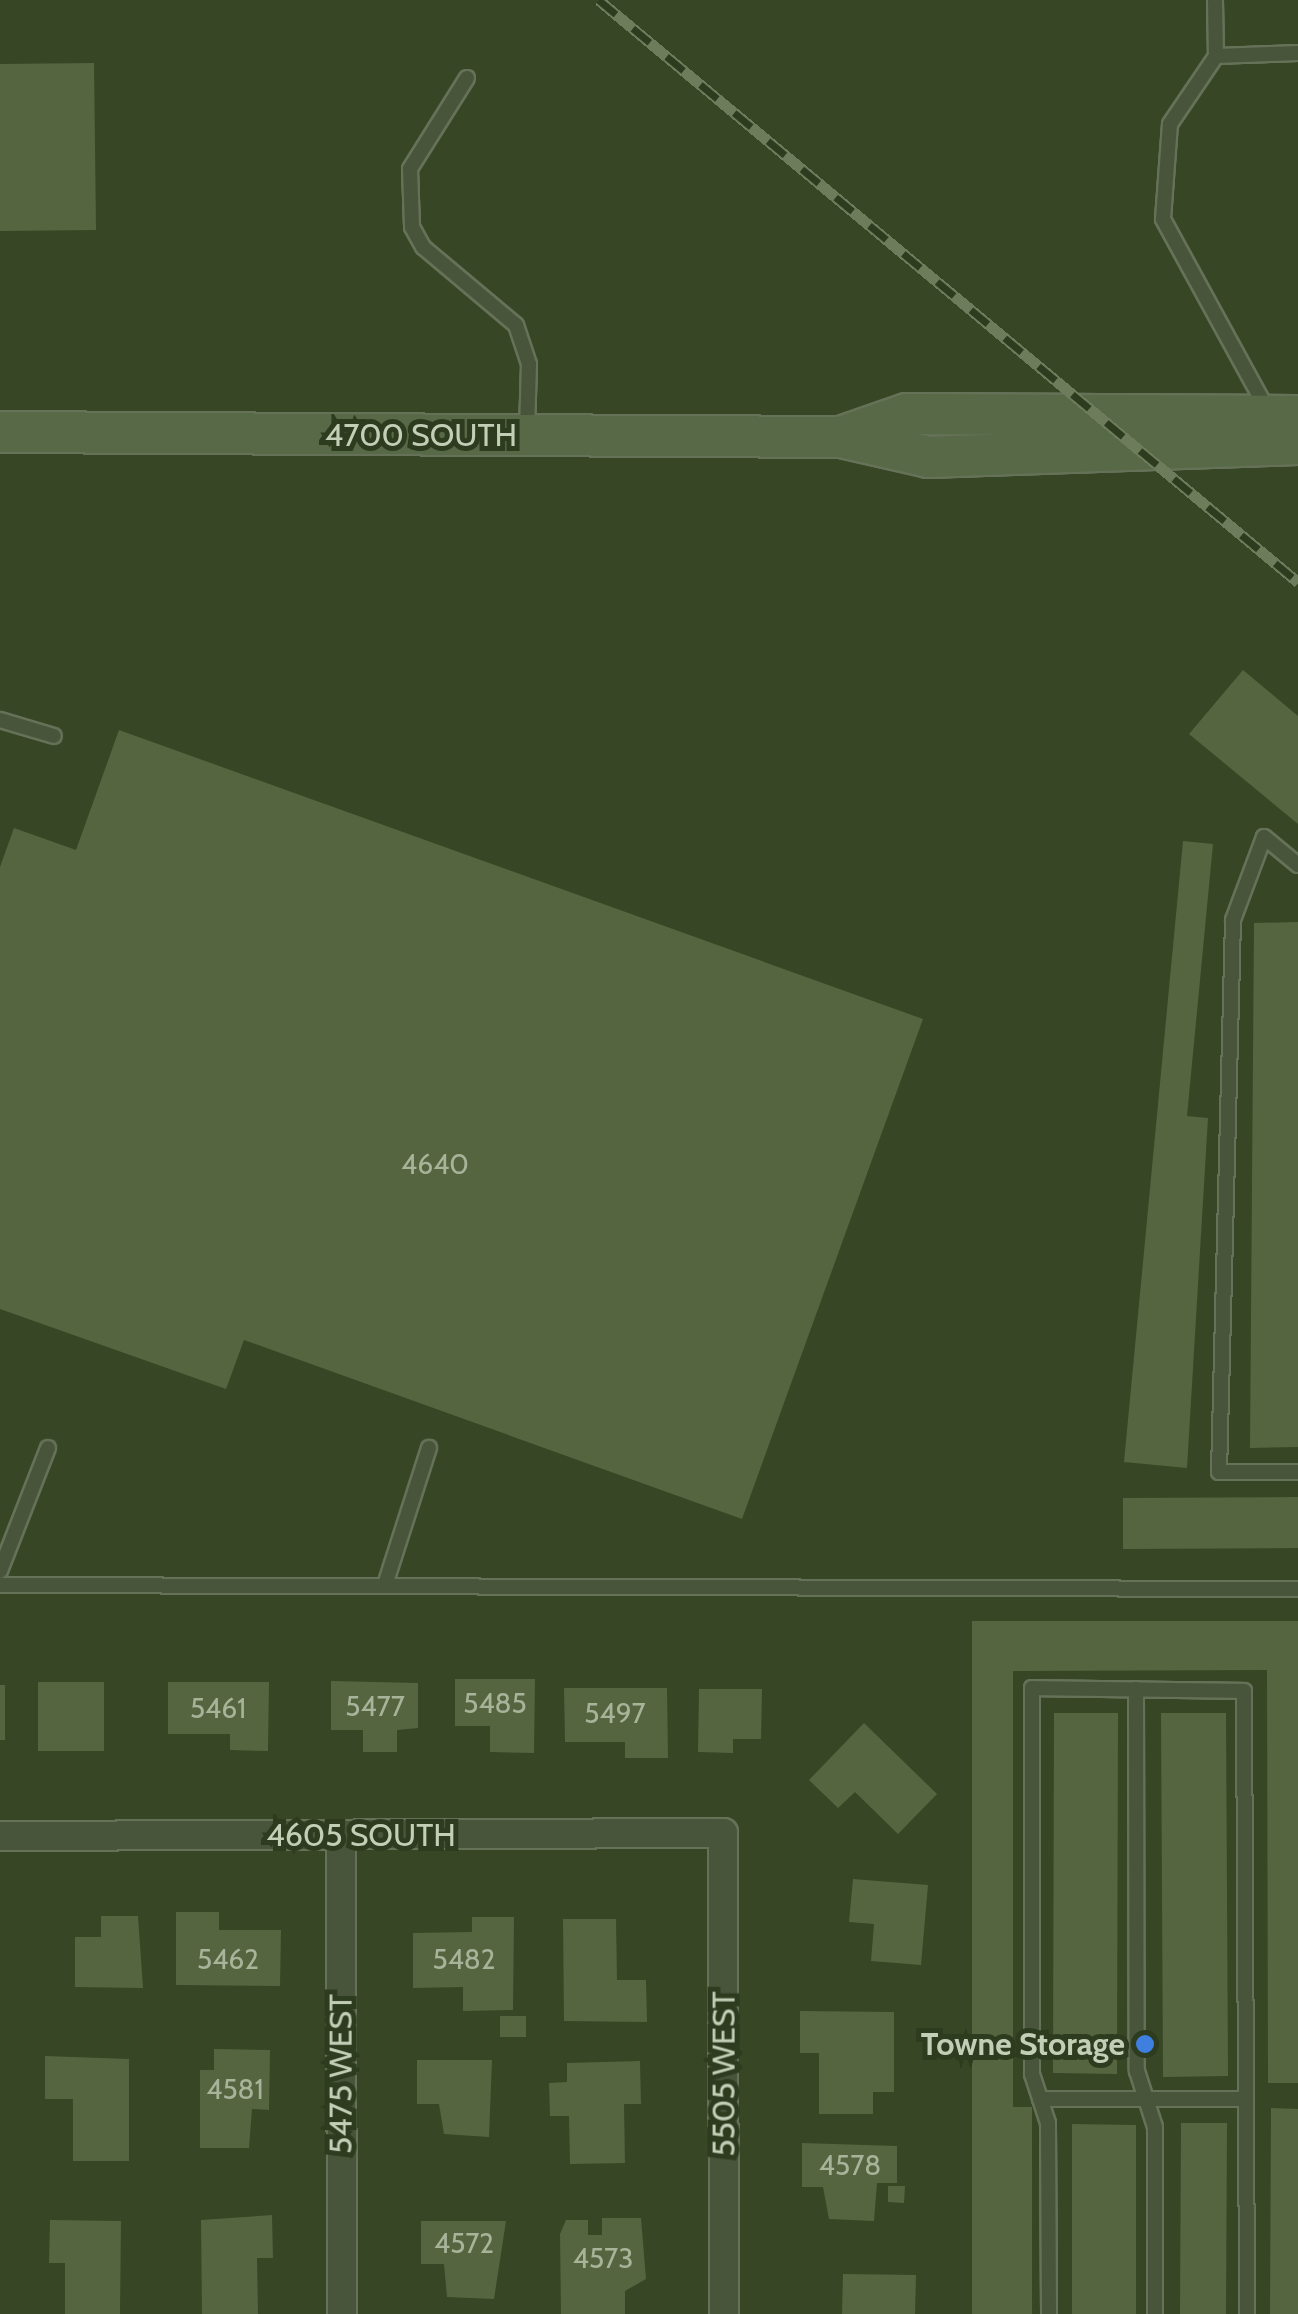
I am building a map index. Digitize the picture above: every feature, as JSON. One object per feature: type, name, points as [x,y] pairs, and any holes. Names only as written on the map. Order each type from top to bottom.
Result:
[{"type":"main road","name":"4700 SOUTH","points":[[841,437],[908,414],[1283,414]]},
{"type":"main road","name":"4700 SOUTH","points":[[0,432],[841,437],[928,457],[1298,444]]},
{"type":"street","name":"4605 SOUTH","points":[[0,1836],[723,1833]]},
{"type":"street","name":"5505 WEST","points":[[723,1833],[724,2314]]},
{"type":"street","name":"5475 WEST","points":[[341,1835],[342,2314]]},
{"type":"lane","points":[[1215,0],[1216,56],[1170,124],[1163,218],[1283,414]]},
{"type":"lane","points":[[1216,56],[1298,53]]},
{"type":"lane","points":[[466,78],[410,169],[412,227],[423,248],[516,325],[529,364],[526,436]]},
{"type":"lane","points":[[0,720],[54,736]]},
{"type":"lane","points":[[1298,865],[1264,837],[1233,920],[1219,1472],[1298,1472]]},
{"type":"lane","points":[[0,1571],[48,1448]]},
{"type":"lane","points":[[384,1585],[429,1448]]},
{"type":"lane","points":[[0,1585],[1298,1589]]},
{"type":"lane","points":[[1049,2314],[1040,2100],[1032,2074],[1032,1688],[1244,1690],[1247,2314]]},
{"type":"lane","points":[[1136,1689],[1137,2070],[1155,2127],[1155,2314]]},
{"type":"lane","points":[[1040,2100],[1246,2099]]},
{"type":"building","points":[[94,63],[96,230],[0,231],[0,64]]},
{"type":"building","points":[[1243,670],[1298,716],[1298,824],[1189,734]]},
{"type":"building","points":[[119,730],[923,1019],[742,1519],[244,1340],[226,1389],[0,1309],[0,867],[14,828],[76,850]]},
{"type":"building","points":[[1183,841],[1213,844],[1187,1116],[1208,1118],[1187,1468],[1124,1462]]},
{"type":"building","points":[[1298,922],[1298,1447],[1250,1448],[1254,923]]},
{"type":"building","points":[[1298,1497],[1298,1548],[1123,1549],[1123,1498]]},
{"type":"building","points":[[972,1621],[1298,1621],[1298,2083],[1268,2083],[1267,1670],[1013,1671],[1013,2107],[1032,2107],[1032,2314],[972,2314]]},
{"type":"building","points":[[455,1679],[535,1679],[534,1753],[490,1752],[490,1726],[455,1726]]},
{"type":"building","points":[[331,1681],[418,1683],[418,1728],[397,1730],[397,1752],[363,1752],[363,1730],[331,1730]]},
{"type":"building","points":[[38,1682],[104,1682],[104,1751],[38,1751]]},
{"type":"building","points":[[168,1682],[269,1682],[268,1751],[230,1750],[230,1734],[168,1734]]},
{"type":"building","points":[[0,1685],[5,1685],[5,1740],[0,1740]]},
{"type":"building","points":[[564,1688],[667,1688],[668,1758],[625,1758],[625,1742],[565,1742]]},
{"type":"building","points":[[699,1689],[762,1689],[761,1739],[733,1739],[733,1753],[698,1752]]},
{"type":"building","points":[[1054,1713],[1118,1713],[1117,2074],[1053,2073]]},
{"type":"building","points":[[1161,1713],[1226,1713],[1228,2076],[1163,2077]]},
{"type":"building","points":[[864,1723],[937,1794],[898,1834],[855,1792],[838,1808],[809,1780]]},
{"type":"building","points":[[853,1879],[928,1885],[921,1965],[871,1961],[874,1924],[849,1922]]},
{"type":"building","points":[[176,1912],[219,1912],[219,1930],[281,1930],[280,1986],[176,1985]]},
{"type":"building","points":[[101,1916],[138,1916],[143,1988],[75,1987],[75,1937],[101,1937]]},
{"type":"building","points":[[472,1917],[514,1917],[513,2010],[463,2011],[463,1987],[413,1988],[413,1933],[472,1932]]},
{"type":"building","points":[[563,1919],[616,1919],[617,1980],[646,1980],[647,2022],[564,2021]]},
{"type":"building","points":[[800,2011],[894,2012],[894,2092],[873,2092],[873,2114],[819,2114],[819,2053],[800,2053]]},
{"type":"building","points":[[500,2016],[526,2016],[526,2037],[500,2037]]},
{"type":"building","points":[[214,2049],[270,2050],[269,2110],[252,2109],[249,2148],[200,2148],[200,2070],[214,2070]]},
{"type":"building","points":[[45,2056],[129,2059],[129,2161],[73,2161],[73,2099],[45,2099]]},
{"type":"building","points":[[417,2060],[492,2060],[489,2137],[444,2134],[439,2104],[417,2104]]},
{"type":"building","points":[[640,2061],[641,2104],[624,2104],[625,2163],[570,2164],[569,2116],[550,2116],[549,2083],[567,2082],[567,2063]]},
{"type":"building","points":[[1271,2108],[1298,2109],[1298,2314],[1270,2314]]},
{"type":"building","points":[[1181,2123],[1227,2123],[1226,2314],[1180,2314]]},
{"type":"building","points":[[1072,2124],[1136,2125],[1136,2314],[1072,2314]]},
{"type":"building","points":[[802,2143],[897,2146],[897,2183],[877,2183],[874,2221],[829,2219],[823,2187],[802,2187]]},
{"type":"building","points":[[888,2186],[905,2186],[904,2203],[888,2202]]},
{"type":"building","points":[[272,2215],[273,2258],[257,2258],[258,2314],[202,2314],[201,2220]]},
{"type":"building","points":[[602,2218],[641,2218],[646,2279],[625,2291],[625,2314],[561,2314],[560,2234],[566,2220],[588,2220],[588,2235],[602,2235]]},
{"type":"building","points":[[50,2220],[121,2221],[120,2314],[65,2314],[65,2263],[49,2263]]},
{"type":"building","points":[[421,2221],[506,2221],[494,2299],[447,2297],[444,2264],[421,2264]]},
{"type":"building","points":[[843,2274],[916,2275],[915,2314],[842,2314]]},
{"type":"railway","points":[[599,0],[1298,582]]},
{"type":"place","name":"Towne Storage","points":[[1145,2044]]}]
